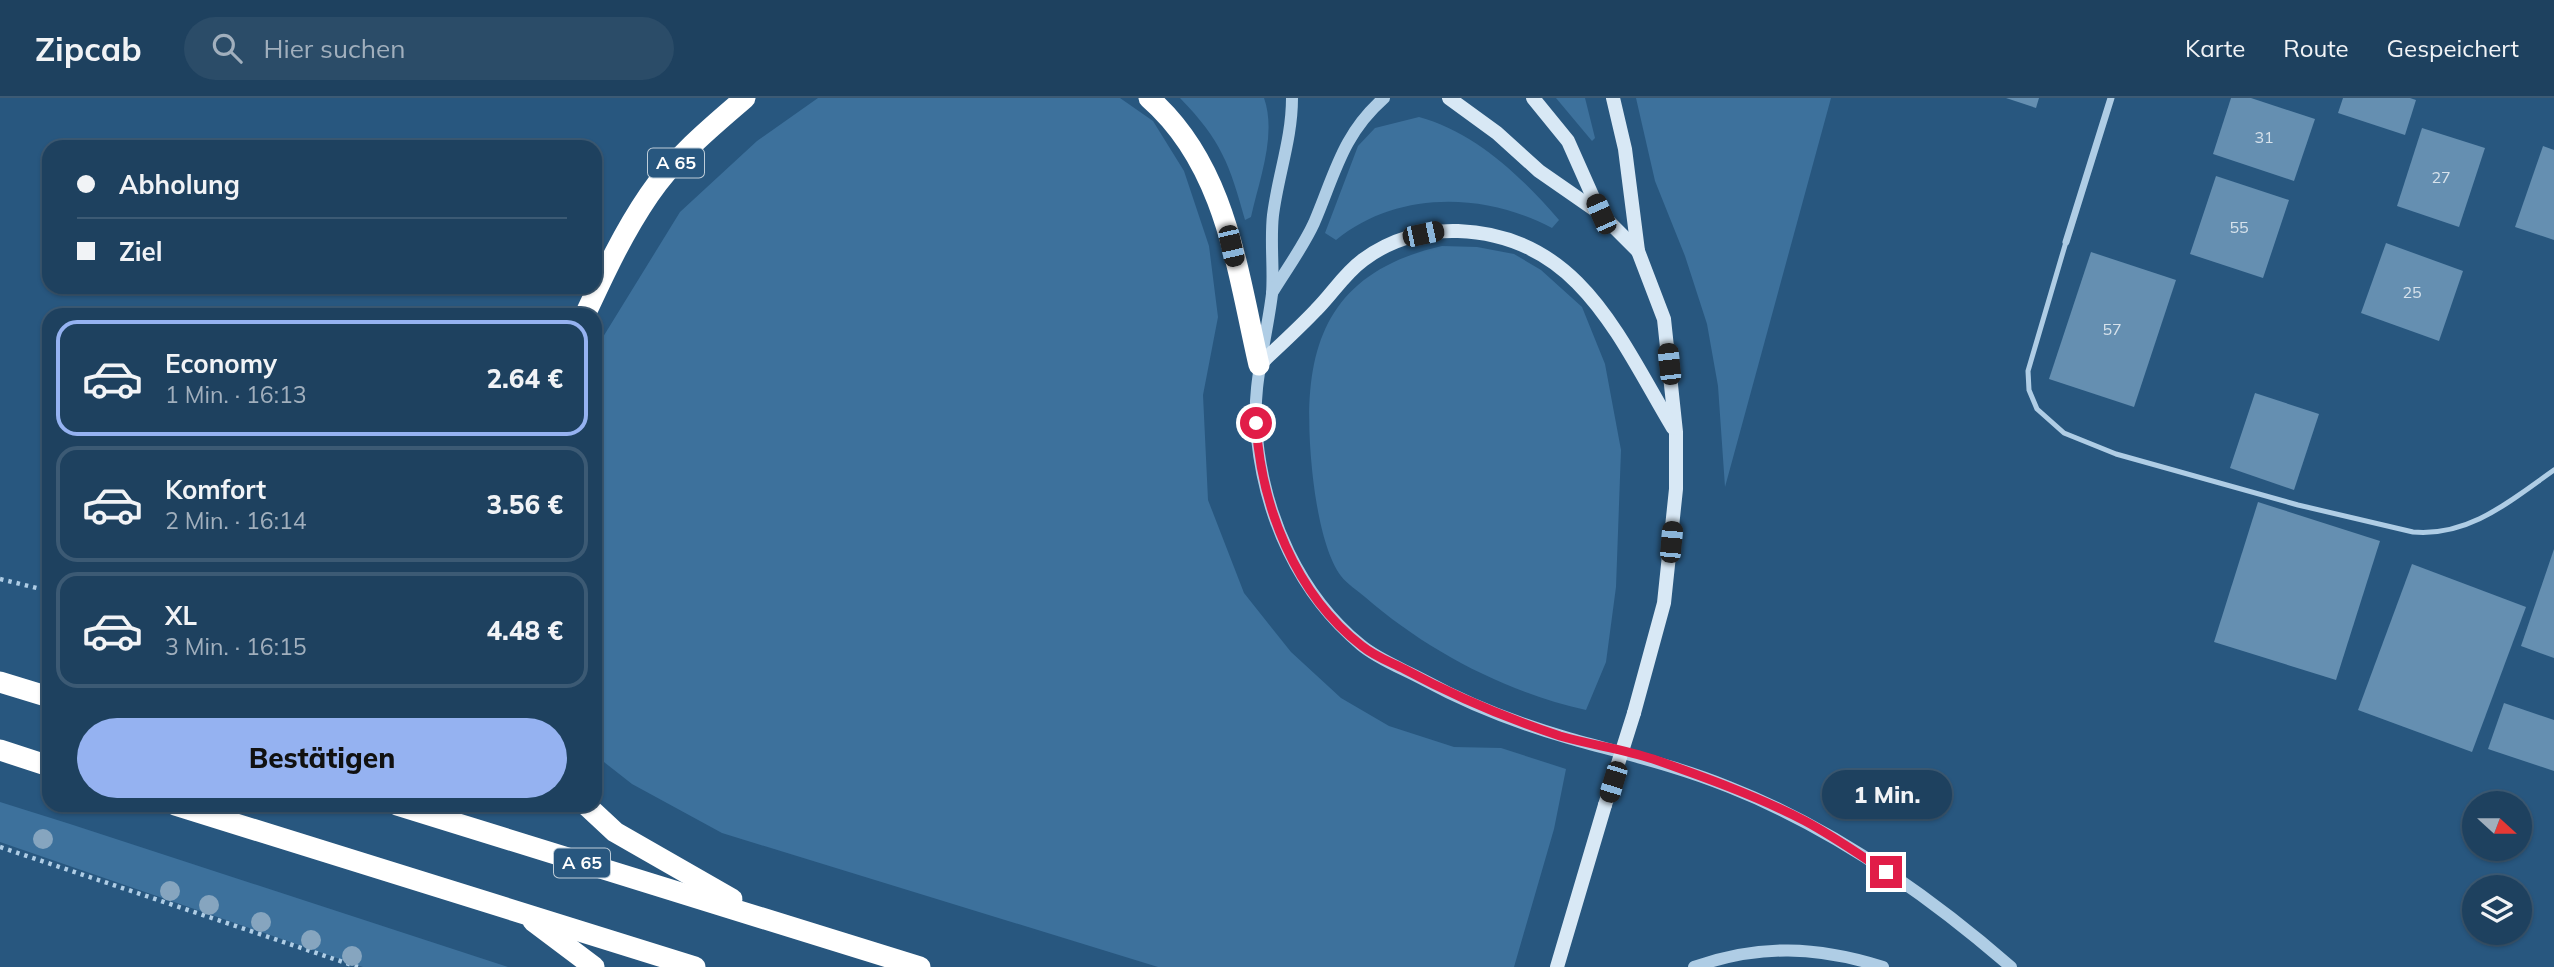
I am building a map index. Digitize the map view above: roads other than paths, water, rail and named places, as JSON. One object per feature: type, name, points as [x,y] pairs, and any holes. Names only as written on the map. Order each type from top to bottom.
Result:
[{"type":"highway","name":"A 65","points":[[602,278],[621,239],[650,192],[687,150],[744,98]]},
{"type":"highway","points":[[1149,98],[1173,120],[1196,152],[1216,191],[1259,365]]},
{"type":"highway","points":[[0,681],[42,694]]},
{"type":"highway","points":[[0,750],[42,764]]},
{"type":"highway","points":[[198,812],[695,967]]},
{"type":"highway","name":"A 65","points":[[420,812],[920,967]]},
{"type":"highway","name":"A 65","points":[[594,812],[615,832],[768,919]]},
{"type":"highway","points":[[520,912],[594,967]]},
{"type":"main road","points":[[1448,98],[1497,133],[1539,171],[1601,214],[1637,251]]},
{"type":"main road","points":[[1533,98],[1568,141],[1601,214]]},
{"type":"main road","points":[[1557,967],[1634,713],[1665,592],[1676,489],[1676,432],[1664,319],[1637,251],[1625,149],[1613,98]]},
{"type":"main road","points":[[1259,365],[1318,309],[1342,278],[1387,246],[1408,237],[1438,230],[1497,235],[1538,251],[1589,292],[1604,311],[1676,432]]},
{"type":"street","points":[[1292,98],[1292,127],[1273,215],[1272,293],[1259,365],[1255,406],[1257,440],[1277,525],[1313,595],[1334,621],[1364,648],[1444,691],[1504,716],[1563,736],[1650,758],[1730,787],[1805,821],[1923,896],[2011,967]]},
{"type":"street","points":[[1272,293],[1312,226],[1344,145],[1363,117],[1384,98]]},
{"type":"street","points":[[2066,242],[2111,98]]},
{"type":"street","points":[[1693,967],[1741,952],[1798,948],[1837,954],[1884,967]]},
{"type":"lane","points":[[2066,242],[2028,371],[2029,390],[2037,409],[2064,433],[2167,471],[2413,533],[2437,534],[2460,529],[2487,516],[2554,470]]}]
